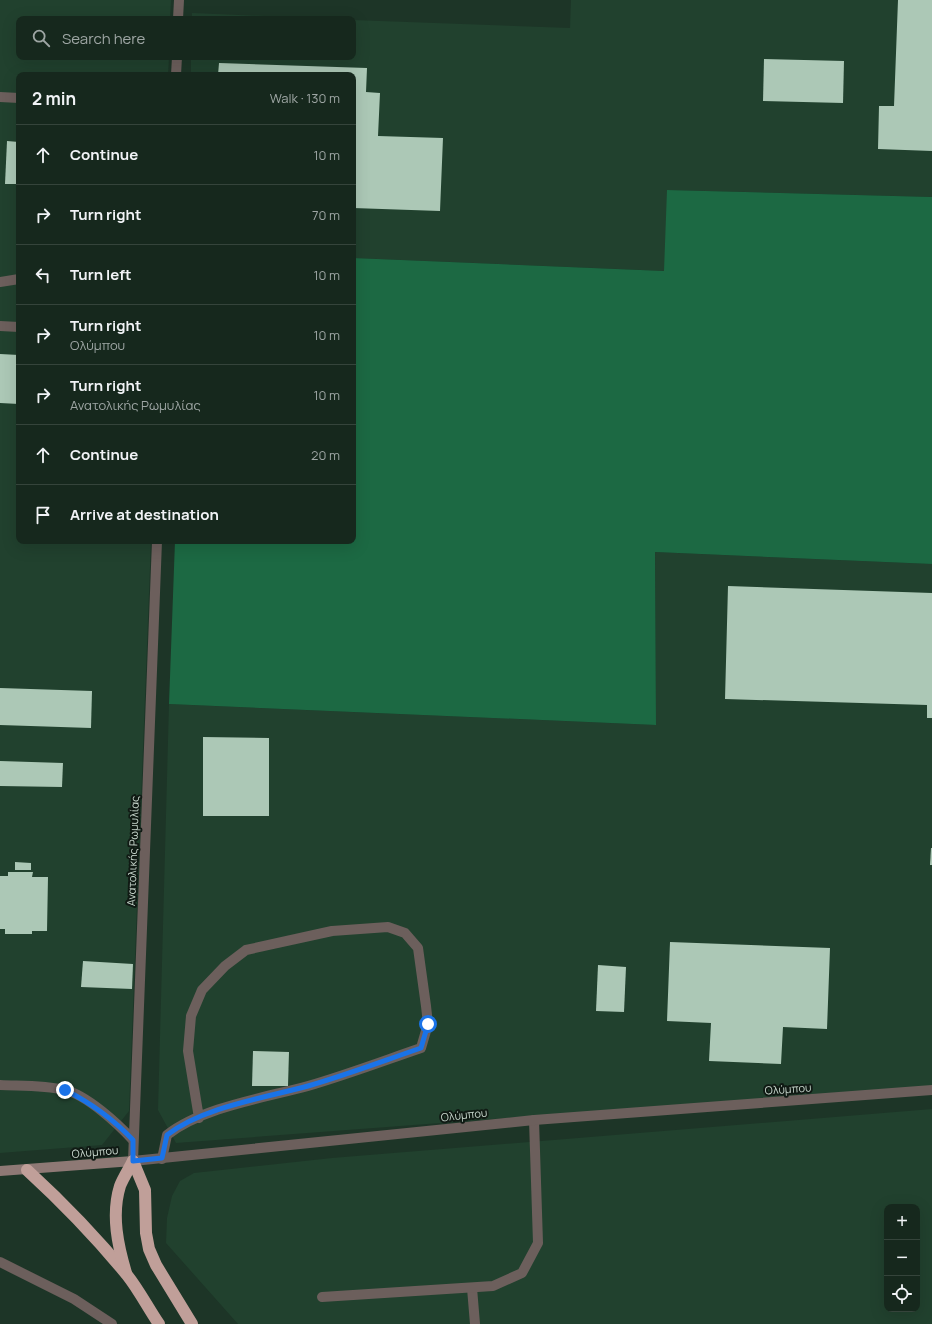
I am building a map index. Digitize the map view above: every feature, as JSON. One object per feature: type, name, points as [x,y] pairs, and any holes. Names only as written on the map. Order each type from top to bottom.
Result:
[{"type":"highway","points":[[127,1275],[117,1233],[116,1205],[120,1186],[133,1161]]},
{"type":"highway","points":[[133,1161],[145,1190],[146,1233],[149,1249],[156,1265],[192,1324]]},
{"type":"highway","points":[[27,1170],[86,1228],[127,1275],[159,1324]]},
{"type":"street","points":[[178,16],[179,0]]},
{"type":"street","points":[[176,72],[177,60]]},
{"type":"street","points":[[0,97],[16,98]]},
{"type":"street","points":[[0,282],[16,279]]},
{"type":"street","points":[[0,326],[16,327]]},
{"type":"street","name":"Ανατολικής Ρωμυλίας","points":[[133,1161],[157,544]]},
{"type":"street","points":[[162,1158],[167,1135],[177,1127],[198,1118],[238,1104],[347,1074],[421,1048],[428,1024],[418,948],[405,933],[388,927],[332,931],[246,950],[225,966],[202,990],[191,1016],[188,1051],[198,1118]]},
{"type":"street","points":[[0,1085],[65,1090],[92,1103],[119,1125],[133,1140]]},
{"type":"street","name":"Ολύμπου","points":[[0,1171],[133,1161],[534,1120],[932,1090]]},
{"type":"street","points":[[322,1297],[493,1286],[522,1273],[538,1243],[534,1120]]},
{"type":"street","points":[[0,1262],[74,1299],[112,1324]]},
{"type":"street","points":[[472,1288],[474,1324]]},
{"type":"shaded area","points":[[0,0],[171,0],[170,16],[16,16],[16,60],[169,60],[168,72],[16,72],[16,544],[151,544],[129,1111],[102,1145],[0,1153]]},
{"type":"shaded area","points":[[571,0],[932,0],[932,197],[668,190],[665,271],[356,258],[356,72],[191,72],[191,60],[356,60],[356,20],[570,28]]},
{"type":"shaded area","points":[[192,13],[264,16],[192,16]]},
{"type":"shaded area","points":[[655,552],[932,564],[932,1086],[176,1143],[158,1110],[169,704],[656,725]]},
{"type":"shaded area","points":[[932,1109],[932,1324],[238,1324],[166,1243],[167,1218],[172,1196],[180,1181],[194,1173],[332,1158]]},
{"type":"green space","points":[[667,190],[932,197],[932,564],[655,552],[656,725],[169,704],[175,544],[356,544],[356,258],[664,271]]},
{"type":"building","points":[[898,0],[932,0],[932,151],[878,149],[879,106],[894,106]]},
{"type":"building","points":[[764,59],[844,61],[843,103],[763,101]]},
{"type":"building","points":[[219,63],[367,68],[366,92],[380,93],[378,136],[443,138],[440,211],[356,208],[356,72],[218,72]]},
{"type":"building","points":[[7,141],[16,142],[16,184],[5,184]]},
{"type":"building","points":[[0,354],[16,355],[16,404],[0,403]]},
{"type":"building","points":[[728,586],[932,593],[932,718],[927,718],[927,705],[725,699]]},
{"type":"building","points":[[0,688],[92,691],[91,728],[0,725]]},
{"type":"building","points":[[203,737],[269,738],[269,816],[203,816]]},
{"type":"building","points":[[0,761],[63,763],[62,787],[0,786]]},
{"type":"building","points":[[931,848],[932,865],[930,865]]},
{"type":"building","points":[[15,862],[31,863],[31,870],[15,870]]},
{"type":"building","points":[[8,872],[33,872],[32,877],[48,877],[47,931],[32,931],[32,934],[5,934],[5,929],[0,929],[0,876],[8,876]]},
{"type":"building","points":[[670,942],[830,948],[827,1029],[783,1027],[781,1064],[709,1061],[711,1023],[667,1021]]},
{"type":"building","points":[[83,961],[133,964],[132,989],[81,987]]},
{"type":"building","points":[[598,965],[626,967],[624,1012],[596,1011]]},
{"type":"building","points":[[253,1051],[289,1052],[288,1086],[252,1086]]},
{"type":"route","points":[[65,1090],[92,1103],[119,1125],[133,1140],[133,1161],[162,1158],[167,1135],[177,1127],[238,1104],[347,1074],[421,1048],[428,1024]]}]
